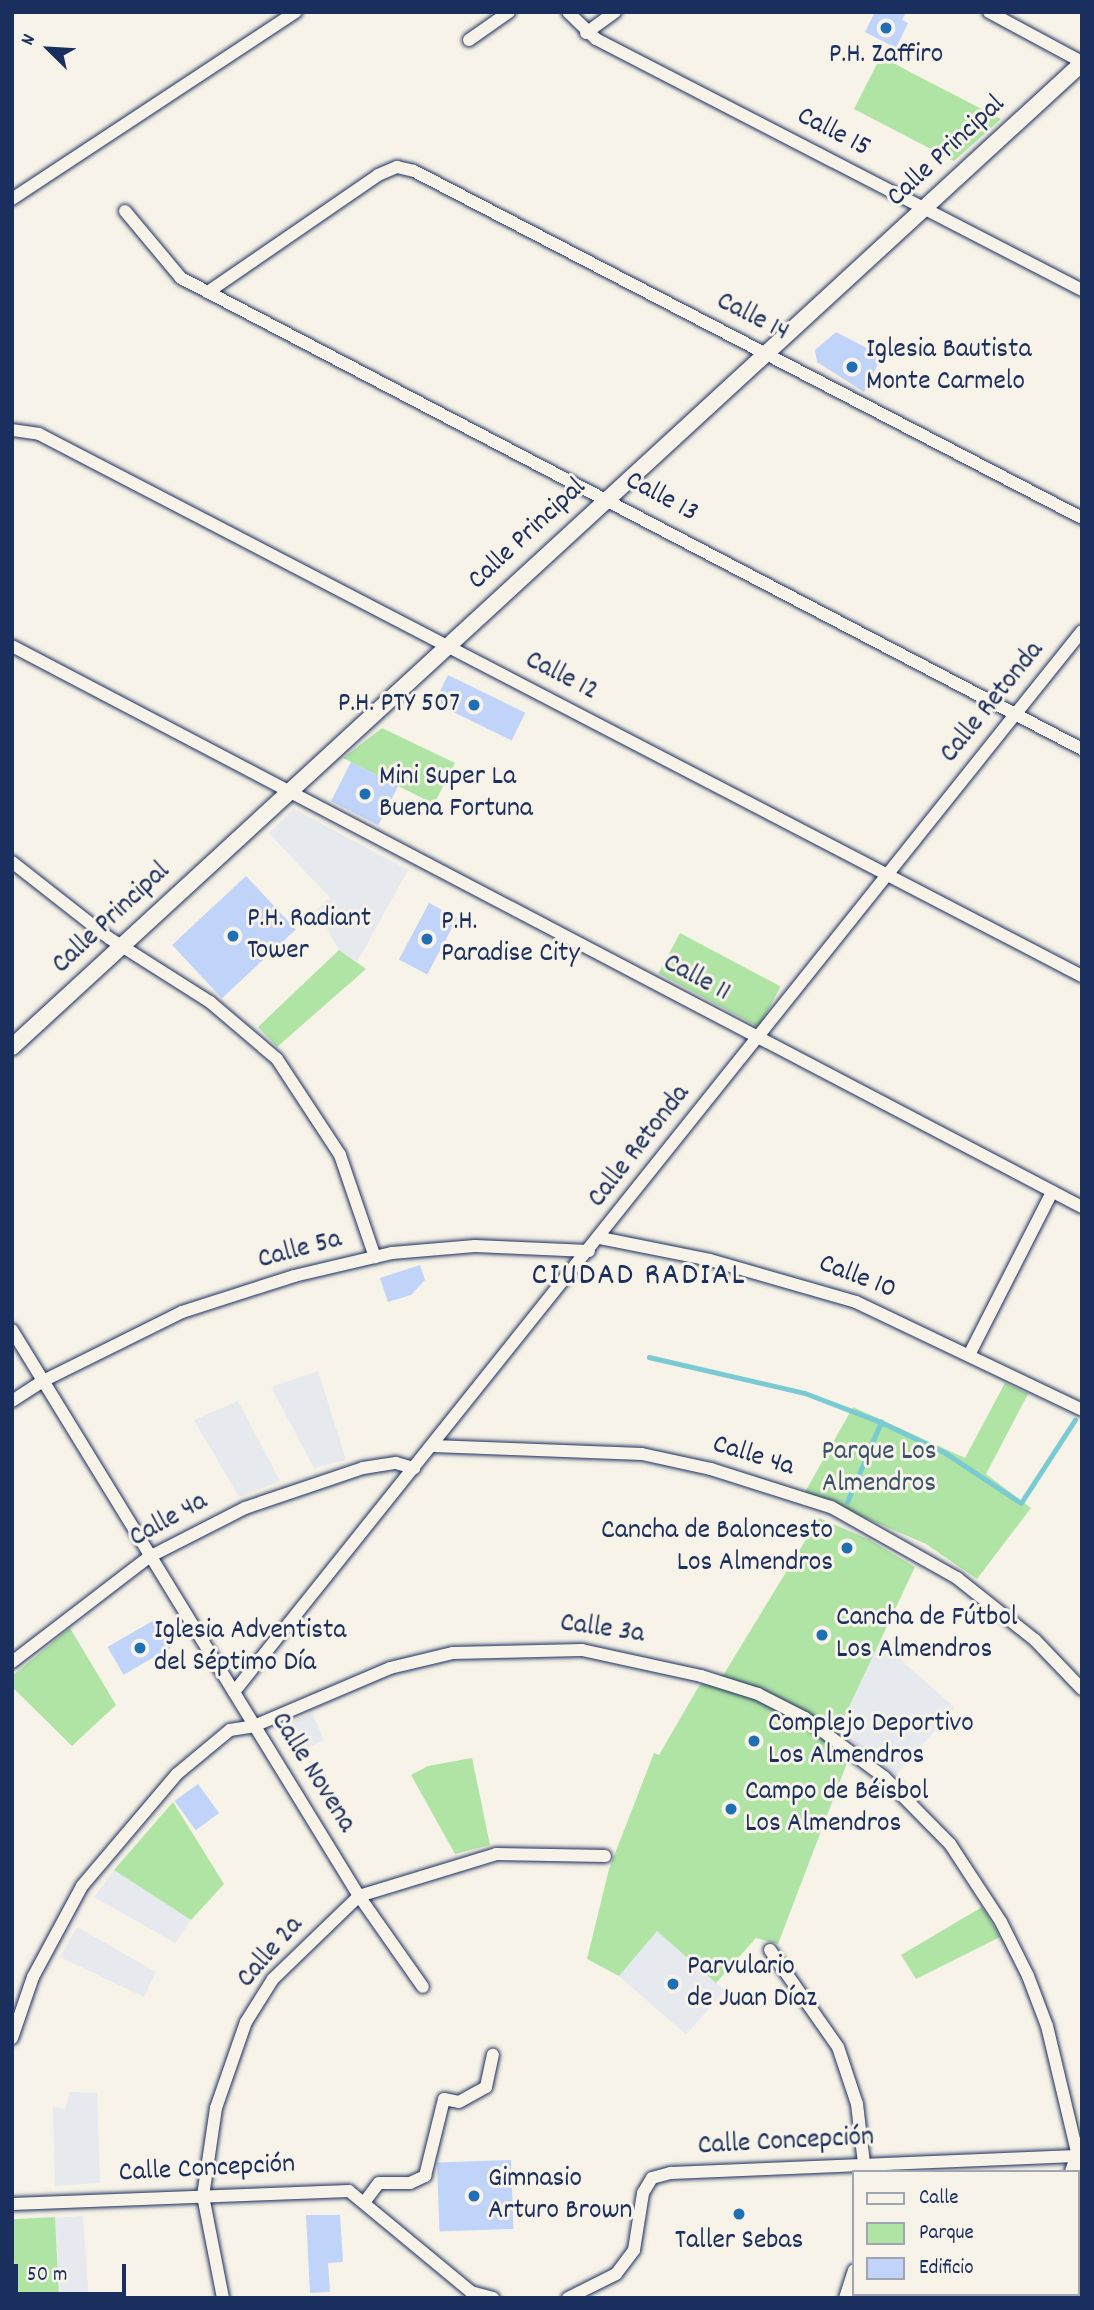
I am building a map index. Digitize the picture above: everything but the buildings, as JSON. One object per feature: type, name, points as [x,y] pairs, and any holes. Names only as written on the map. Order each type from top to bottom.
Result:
[{"type":"street","points":[[12,199],[296,12]]},
{"type":"street","points":[[469,40],[509,12]]},
{"type":"street","name":"Calle 15","points":[[568,12],[586,33],[1082,290]]},
{"type":"street","points":[[586,33],[615,12]]},
{"type":"street","points":[[989,12],[1082,62]]},
{"type":"street","name":"Calle Principal","points":[[12,1047],[1082,62]]},
{"type":"street","name":"Calle 14","points":[[208,292],[397,167],[766,353],[1082,518]]},
{"type":"street","name":"Calle 13","points":[[125,211],[170,270],[208,292],[608,497],[1082,749]]},
{"type":"street","name":"Calle 12","points":[[13,430],[39,434],[1082,976]]},
{"type":"street","name":"Calle Retonda","points":[[234,1692],[600,1238],[1082,631]]},
{"type":"street","name":"Calle 11","points":[[12,646],[1082,1207]]},
{"type":"street","points":[[12,862],[124,944],[210,1002],[277,1059],[340,1155],[375,1257]]},
{"type":"street","points":[[970,1355],[1052,1192]]},
{"type":"street","name":"Calle 10","points":[[600,1238],[795,1281],[856,1301],[1082,1410]]},
{"type":"street","name":"Calle 5a","points":[[12,1401],[43,1381],[182,1312],[375,1257],[475,1247],[589,1251]]},
{"type":"street","name":"Calle Novena","points":[[12,1330],[359,1896],[423,1987]]},
{"type":"street","name":"Calle 4a","points":[[433,1446],[642,1454],[711,1469],[831,1507],[957,1578],[1035,1640],[1082,1689]]},
{"type":"street","name":"Calle 4a","points":[[12,1662],[149,1557],[245,1508],[320,1480],[396,1463],[414,1468]]},
{"type":"street","name":"Calle 3a","points":[[12,2038],[33,1977],[82,1886],[177,1774],[230,1730],[254,1726],[390,1668],[453,1653],[526,1648],[582,1650],[675,1668],[758,1694],[805,1718],[884,1777],[950,1844],[1001,1922],[1046,2026],[1079,2157]]},
{"type":"street","name":"Calle 2a","points":[[223,2298],[203,2196],[225,2071],[246,2022],[274,1979],[359,1896],[496,1854],[605,1856]]},
{"type":"street","points":[[770,1950],[838,2047],[857,2104],[865,2167]]},
{"type":"street","points":[[366,2200],[379,2183],[410,2183],[425,2176],[444,2099],[459,2102],[486,2087],[493,2055]]},
{"type":"street","name":"Calle Concepción","points":[[568,2298],[603,2292],[634,2250],[643,2193],[652,2178],[1079,2157]]},
{"type":"street","name":"Calle Concepción","points":[[12,2204],[314,2189],[349,2192],[366,2200],[470,2295],[494,2298]]},
{"type":"street","points":[[845,2298],[852,2276]]},
{"type":"shaded area","points":[[294,809],[408,870],[357,962],[339,950],[317,910],[330,898],[269,833]]},
{"type":"shaded area","points":[[318,1371],[346,1460],[314,1468],[271,1387]]},
{"type":"shaded area","points":[[238,1401],[280,1481],[239,1497],[194,1420]]},
{"type":"shaded area","points":[[880,1641],[955,1708],[896,1775],[838,1730]]},
{"type":"shaded area","points":[[312,1713],[324,1740],[300,1751],[288,1724]]},
{"type":"shaded area","points":[[114,1870],[191,1920],[175,1943],[94,1897]]},
{"type":"shaded area","points":[[77,1927],[156,1972],[144,1997],[60,1957]]},
{"type":"shaded area","name":"Parvulario de Juan Díaz","points":[[657,1931],[725,1990],[686,2035],[618,1976]]},
{"type":"shaded area","points":[[70,2092],[97,2093],[100,2183],[55,2186],[53,2107],[65,2109]]},
{"type":"shaded area","points":[[83,2216],[89,2298],[61,2298],[55,2218]]},
{"type":"green space","points":[[881,56],[1001,119],[954,161],[854,109]]},
{"type":"green space","points":[[382,728],[455,763],[434,804],[343,758]]},
{"type":"green space","points":[[680,933],[781,987],[759,1027],[658,974]]},
{"type":"green space","points":[[339,950],[366,969],[277,1047],[258,1027]]},
{"type":"green space","name":"Parque Los Almendros","points":[[1005,1383],[1028,1394],[986,1474],[1031,1508],[977,1579],[926,1544],[805,1492],[853,1407],[965,1458]]},
{"type":"green space","name":"Complejo Deportivo Los Almendros","points":[[819,1518],[868,1539],[915,1567],[838,1730],[847,1763],[778,1944],[756,1938],[716,1983],[657,1931],[619,1976],[587,1959],[609,1869],[654,1753],[659,1755],[699,1686],[724,1674]]},
{"type":"green space","points":[[70,1628],[116,1705],[72,1746],[12,1687],[12,1676]]},
{"type":"green space","points":[[472,1758],[490,1845],[455,1854],[411,1775],[428,1766]]},
{"type":"green space","points":[[173,1802],[224,1884],[191,1920],[114,1870]]},
{"type":"green space","points":[[982,1907],[1000,1937],[916,1979],[901,1955]]},
{"type":"green space","points":[[55,2217],[59,2298],[16,2298],[12,2219]]},
{"type":"waterway","points":[[649,1357],[805,1393],[881,1422]]},
{"type":"waterway","points":[[847,1502],[881,1422],[944,1452],[1021,1503],[1075,1420]]},
{"type":"place","name":"P.H. Zaffiro","points":[[886,28]]},
{"type":"place","name":"Iglesia Bautista Monte Carmelo","points":[[852,367]]},
{"type":"place","name":"P.H. PTY 507","points":[[474,705]]},
{"type":"place","name":"Mini Super La Buena Fortuna","points":[[365,794]]},
{"type":"place","name":"P.H. Radiant Tower","points":[[233,936]]},
{"type":"place","name":"P.H. Paradise City","points":[[427,939]]},
{"type":"place","name":"Cancha de Baloncesto Los Almendros","points":[[847,1548]]},
{"type":"place","name":"Cancha de Fútbol Los Almendros","points":[[822,1635]]},
{"type":"place","name":"Iglesia Adventista del Séptimo Día","points":[[140,1648]]},
{"type":"place","name":"Complejo Deportivo Los Almendros","points":[[754,1741]]},
{"type":"place","name":"Campo de Béisbol Los Almendros","points":[[731,1809]]},
{"type":"place","name":"Parvulario de Juan Díaz","points":[[673,1984]]},
{"type":"place","name":"Gimnasio Arturo Brown","points":[[474,2196]]},
{"type":"place","name":"Taller Sebas","points":[[739,2214]]},
{"type":"district","name":"CIUDAD RADIAL","points":[[639,1277]]}]
